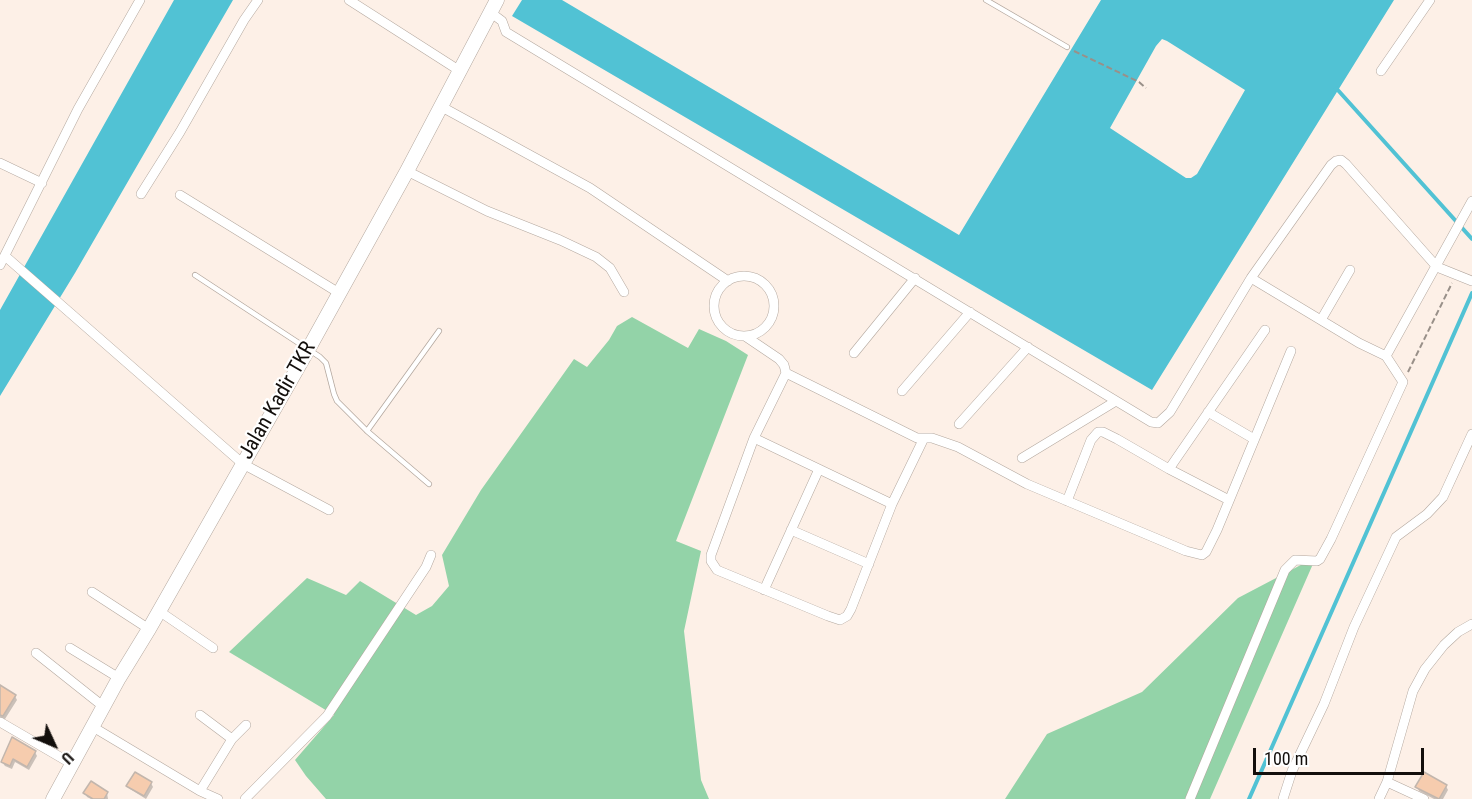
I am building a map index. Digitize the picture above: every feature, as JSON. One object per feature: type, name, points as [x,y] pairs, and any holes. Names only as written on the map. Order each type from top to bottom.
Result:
[{"type":"street","points":[[0,264],[78,109],[140,0]]},
{"type":"street","points":[[141,194],[258,0]]},
{"type":"street","points":[[349,0],[460,71]]},
{"type":"street","points":[[1381,70],[1430,0]]},
{"type":"street","points":[[493,7],[506,32],[1151,422],[1158,423],[1165,419],[1251,278],[1331,165],[1341,160],[1437,267],[1472,281]]},
{"type":"street","name":"Jalan Kadir TKR","points":[[53,799],[119,678],[309,348],[442,107],[493,7]]},
{"type":"street","points":[[442,107],[590,188],[728,281]]},
{"type":"street","points":[[0,164],[42,183]]},
{"type":"street","points":[[407,171],[487,211],[596,257],[610,268],[624,292]]},
{"type":"street","points":[[180,195],[339,293]]},
{"type":"street","points":[[1386,356],[1472,201]]},
{"type":"street","points":[[5,255],[243,464],[329,510]]},
{"type":"street","points":[[1321,320],[1350,270]]},
{"type":"street","points":[[745,336],[754,334],[767,325],[774,309],[774,301],[766,286],[752,277],[735,278],[728,281],[717,294],[715,303],[718,319],[729,331],[745,336],[779,359],[786,373],[754,438],[711,555],[711,561],[717,570],[840,620],[847,616],[892,504],[924,438]]},
{"type":"street","points":[[854,353],[915,278]]},
{"type":"street","points":[[1190,799],[1285,570],[1295,560],[1317,561],[1323,555],[1402,382],[1386,356],[1359,343],[1251,278]]},
{"type":"street","points":[[902,391],[970,312]]},
{"type":"street","points":[[1169,469],[1265,330]]},
{"type":"street","points":[[959,424],[1028,347]]},
{"type":"street","points":[[786,373],[917,438],[932,438],[958,447],[1027,484],[1186,551],[1202,555],[1206,552],[1217,530],[1291,351]]},
{"type":"street","points":[[1022,458],[1116,401]]},
{"type":"street","points":[[1208,412],[1254,439]]},
{"type":"street","points":[[1067,501],[1091,440],[1098,432],[1118,439],[1229,500]]},
{"type":"street","points":[[1283,799],[1292,771],[1324,704],[1354,627],[1396,537],[1427,514],[1443,497],[1472,434]]},
{"type":"street","points":[[754,438],[892,504]]},
{"type":"street","points":[[764,590],[819,469]]},
{"type":"street","points":[[791,530],[868,564]]},
{"type":"street","points":[[244,799],[327,716],[426,567],[431,555]]},
{"type":"street","points":[[92,592],[149,629]]},
{"type":"street","points":[[159,611],[213,648]]},
{"type":"street","points":[[1379,799],[1387,782],[1413,691],[1425,669],[1444,645],[1458,632],[1472,624]]},
{"type":"street","points":[[70,648],[119,678]]},
{"type":"street","points":[[36,653],[104,707]]},
{"type":"street","points":[[200,715],[232,739]]},
{"type":"street","points":[[0,722],[72,764]]},
{"type":"street","points":[[200,791],[232,739],[246,725]]},
{"type":"street","points":[[93,727],[200,791],[218,799]]},
{"type":"street","points":[[1387,782],[1424,799]]},
{"type":"lane","points":[[986,0],[1067,47]]},
{"type":"lane","points":[[195,275],[309,348],[326,363],[337,401],[366,431],[429,484]]},
{"type":"lane","points":[[366,431],[439,331]]},
{"type":"path","points":[[1067,47],[1139,82],[1146,88]]},
{"type":"path","points":[[1402,382],[1456,274]]},
{"type":"green space","points":[[632,317],[688,348],[699,329],[726,341],[748,355],[676,541],[701,551],[684,631],[701,780],[709,799],[326,799],[295,760],[334,715],[229,652],[307,578],[346,595],[360,581],[416,615],[432,606],[449,586],[442,555],[481,490],[574,359],[587,367],[609,340],[617,326]]},
{"type":"green space","points":[[1316,557],[1210,799],[1005,799],[1047,734],[1142,692],[1238,598]]},
{"type":"water","points":[[174,0],[233,0],[75,273],[0,396],[0,310]]},
{"type":"water","points":[[522,0],[562,0],[959,235],[1101,0],[1394,0],[1152,390],[512,16]],"holes":[[[1162,39],[1245,90],[1197,174],[1191,178],[1186,178],[1110,128],[1156,46]]]},
{"type":"building","points":[[0,685],[16,695],[3,716],[0,715]]},
{"type":"building","points":[[12,737],[36,751],[27,767],[13,759],[10,766],[1,762]]},
{"type":"building","points":[[135,772],[152,782],[144,796],[126,786]]},
{"type":"building","points":[[1424,772],[1447,785],[1439,799],[1415,787]]},
{"type":"building","points":[[91,781],[108,792],[104,799],[93,799],[83,793]]},
{"type":"waterway","points":[[1336,88],[1472,239]]},
{"type":"waterway","points":[[1249,799],[1472,293]]}]
